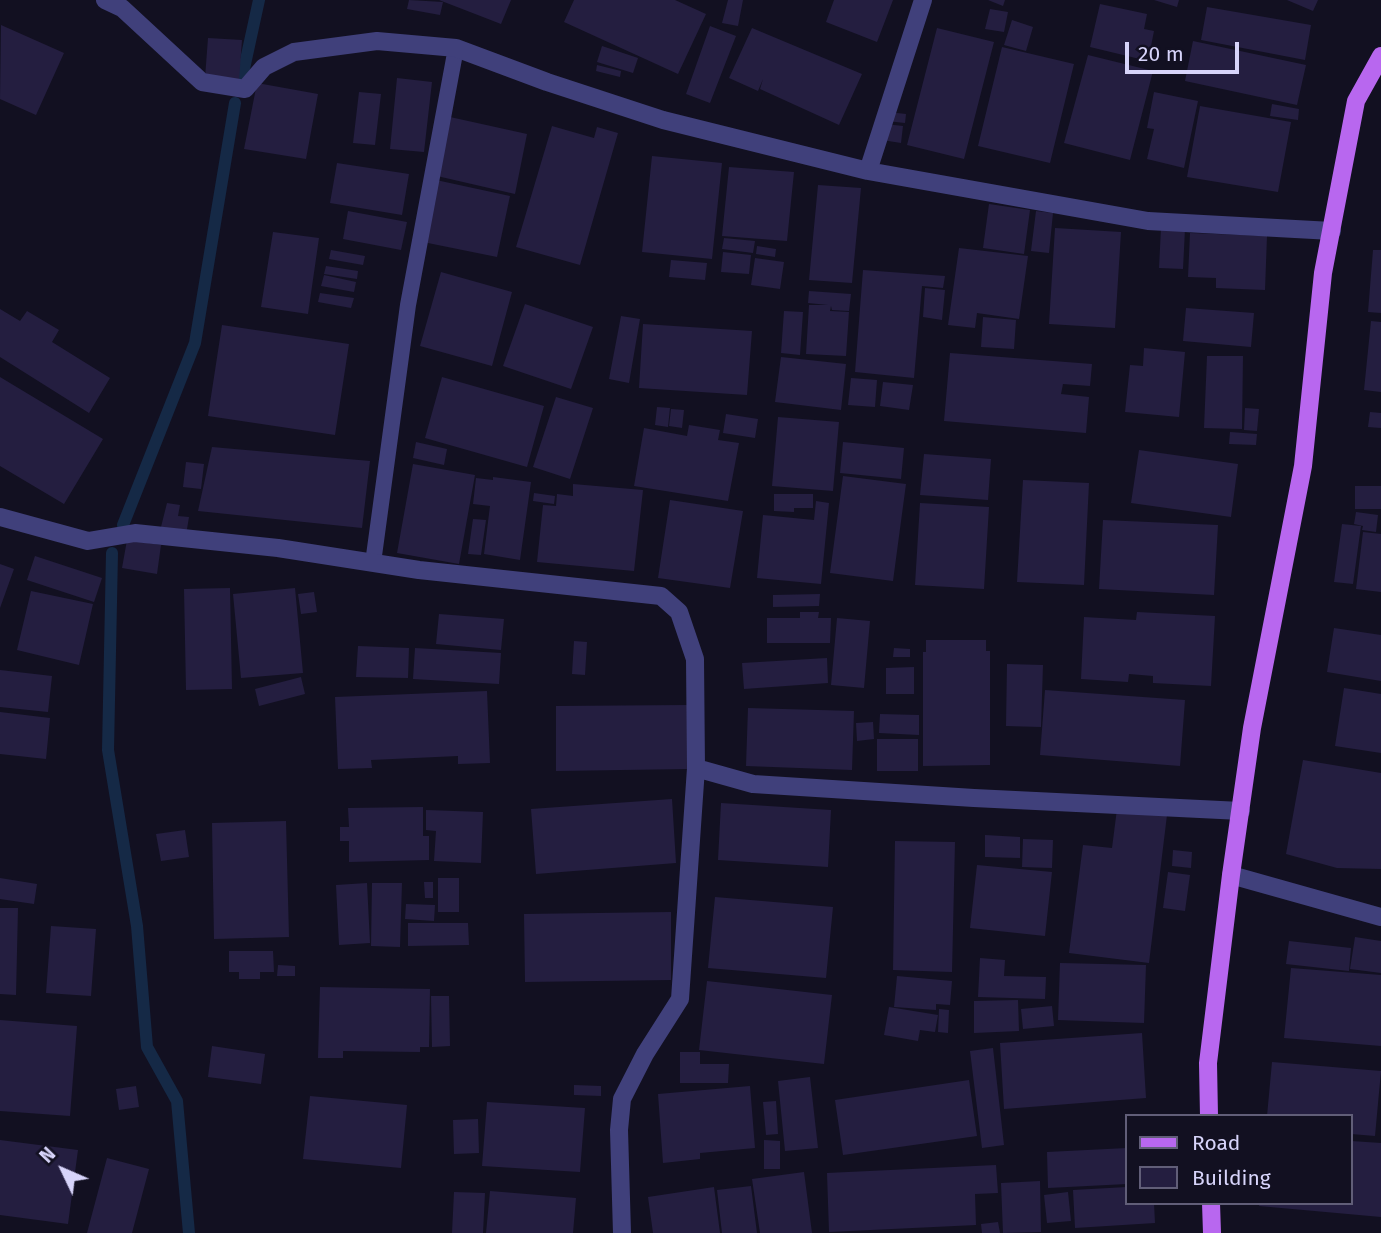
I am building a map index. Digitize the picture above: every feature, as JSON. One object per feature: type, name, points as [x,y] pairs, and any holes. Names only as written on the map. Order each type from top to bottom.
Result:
[{"type":"main road","points":[[1209,1114],[1208,1063],[1231,875],[1252,728],[1303,466],[1323,273],[1356,101],[1374,83],[1381,56]]},
{"type":"main road","points":[[1211,1205],[1212,1233]]},
{"type":"street","points":[[105,0],[122,8],[202,82],[245,89],[264,67],[293,52],[377,41],[456,48],[547,82],[663,120],[868,171],[1148,221],[1332,230]]},
{"type":"street","points":[[868,171],[923,0]]},
{"type":"street","points":[[0,517],[88,541],[135,533],[278,548],[373,563],[661,596],[678,612],[695,659],[696,768],[680,999],[645,1054],[622,1099],[619,1130],[622,1233]]},
{"type":"street","points":[[696,768],[753,784],[1241,811]]},
{"type":"street","points":[[1231,875],[1381,917]]},
{"type":"lane","points":[[373,563],[408,305],[456,48]]},
{"type":"building","points":[[409,0],[443,2],[440,15],[407,9]]},
{"type":"building","points":[[439,0],[511,0],[501,24]]},
{"type":"building","points":[[574,0],[675,0],[706,14],[678,74],[564,22]]},
{"type":"building","points":[[728,0],[743,0],[738,26],[722,23]]},
{"type":"building","points":[[834,0],[893,0],[877,42],[826,22]]},
{"type":"building","points":[[988,0],[1005,0],[1003,6]]},
{"type":"building","points":[[1154,0],[1179,0],[1177,7]]},
{"type":"building","points":[[1287,0],[1318,0],[1313,11]]},
{"type":"building","points":[[1100,4],[1147,14],[1144,29],[1154,31],[1148,61],[1090,47]]},
{"type":"building","points":[[1207,7],[1311,25],[1305,60],[1201,40]]},
{"type":"building","points":[[990,9],[1008,12],[1004,32],[985,29]]},
{"type":"building","points":[[1012,20],[1033,27],[1026,51],[1004,45]]},
{"type":"building","points":[[1,25],[64,53],[36,115],[0,99]]},
{"type":"building","points":[[710,26],[736,36],[710,103],[686,94]]},
{"type":"building","points":[[752,28],[862,74],[839,125],[760,89],[763,79],[758,91],[729,78]]},
{"type":"building","points":[[937,28],[994,42],[964,159],[907,145]]},
{"type":"building","points":[[208,38],[242,40],[239,80],[205,78]]},
{"type":"building","points":[[1193,41],[1306,65],[1297,105],[1185,81]]},
{"type":"building","points":[[602,46],[638,58],[633,73],[597,62]]},
{"type":"building","points":[[1002,47],[1074,64],[1050,163],[978,146]]},
{"type":"building","points":[[1088,55],[1153,71],[1130,160],[1064,143]]},
{"type":"building","points":[[597,65],[621,71],[620,77],[596,71]]},
{"type":"building","points":[[397,78],[432,82],[424,152],[390,149]]},
{"type":"building","points":[[257,83],[318,94],[306,159],[244,149]]},
{"type":"building","points":[[359,92],[381,94],[375,145],[353,143]]},
{"type":"building","points":[[1154,92],[1198,101],[1184,168],[1147,159],[1154,129],[1147,128]]},
{"type":"building","points":[[1272,104],[1299,109],[1298,120],[1270,116]]},
{"type":"building","points":[[1200,106],[1291,122],[1278,192],[1187,177]]},
{"type":"building","points":[[888,112],[906,114],[905,123],[887,121]]},
{"type":"building","points":[[450,117],[527,134],[515,194],[437,176]]},
{"type":"building","points":[[885,124],[903,126],[901,143],[882,140]]},
{"type":"building","points":[[552,126],[594,138],[597,127],[618,133],[580,265],[516,247]]},
{"type":"building","points":[[652,156],[722,163],[712,259],[642,252]]},
{"type":"building","points":[[337,163],[409,174],[402,215],[330,203]]},
{"type":"building","points":[[729,167],[794,172],[787,241],[722,236]]},
{"type":"building","points":[[436,180],[510,196],[497,257],[423,242]]},
{"type":"building","points":[[818,185],[861,188],[852,283],[809,280]]},
{"type":"building","points":[[989,204],[1030,210],[1024,254],[983,248]]},
{"type":"building","points":[[348,211],[407,222],[401,250],[343,239]]},
{"type":"building","points":[[1036,211],[1053,213],[1049,253],[1031,251]]},
{"type":"building","points":[[1055,228],[1121,232],[1115,328],[1049,324]]},
{"type":"building","points":[[1161,228],[1185,229],[1183,269],[1159,268]]},
{"type":"building","points":[[273,232],[319,238],[308,314],[261,307]]},
{"type":"building","points":[[1190,233],[1267,236],[1265,290],[1216,288],[1216,278],[1188,277]]},
{"type":"building","points":[[724,238],[755,241],[753,253],[722,249]]},
{"type":"building","points":[[757,246],[776,249],[775,257],[756,254]]},
{"type":"building","points":[[959,248],[1028,256],[1019,319],[977,313],[975,328],[948,325]]},
{"type":"building","points":[[331,250],[365,256],[363,265],[329,259]]},
{"type":"building","points":[[1373,250],[1381,250],[1381,313],[1368,312]]},
{"type":"building","points":[[723,252],[751,255],[749,274],[721,272]]},
{"type":"building","points":[[755,258],[784,262],[780,289],[751,285]]},
{"type":"building","points":[[671,260],[707,263],[705,280],[669,277]]},
{"type":"building","points":[[326,266],[358,271],[357,279],[324,274]]},
{"type":"building","points":[[863,270],[945,276],[943,288],[922,286],[914,378],[855,372]]},
{"type":"building","points":[[441,272],[512,292],[492,366],[420,346]]},
{"type":"building","points":[[324,275],[356,282],[354,292],[321,286]]},
{"type":"building","points":[[925,288],[945,290],[942,320],[923,317]]},
{"type":"building","points":[[809,291],[851,294],[849,311],[832,310],[831,306],[830,311],[849,312],[846,356],[806,354],[809,305],[828,305],[808,303]]},
{"type":"building","points":[[320,293],[354,298],[351,308],[318,302]]},
{"type":"building","points":[[525,304],[593,327],[571,389],[503,366]]},
{"type":"building","points":[[1186,308],[1254,313],[1251,347],[1183,341]]},
{"type":"building","points":[[0,309],[20,321],[27,311],[59,330],[52,342],[110,378],[89,413],[0,357]]},
{"type":"building","points":[[784,311],[803,312],[800,355],[781,353]]},
{"type":"building","points":[[621,316],[640,319],[629,383],[609,379]]},
{"type":"building","points":[[983,317],[1016,320],[1014,349],[981,347]]},
{"type":"building","points":[[1371,321],[1381,322],[1381,392],[1364,390]]},
{"type":"building","points":[[643,324],[752,331],[747,395],[639,388]]},
{"type":"building","points":[[222,325],[349,344],[335,435],[208,416]]},
{"type":"building","points":[[1144,348],[1185,352],[1179,417],[1125,412],[1130,365],[1143,366]]},
{"type":"building","points":[[950,353],[1092,364],[1090,386],[1063,384],[1061,394],[1089,397],[1086,433],[944,421]]},
{"type":"building","points":[[1207,356],[1243,356],[1242,429],[1204,428]]},
{"type":"building","points":[[781,357],[846,364],[841,410],[775,402]]},
{"type":"building","points":[[0,377],[103,439],[64,504],[0,466]]},
{"type":"building","points":[[442,377],[544,406],[527,467],[425,438]]},
{"type":"building","points":[[851,378],[877,380],[875,407],[848,405]]},
{"type":"building","points":[[883,382],[913,385],[909,410],[880,406]]},
{"type":"building","points":[[556,397],[593,408],[570,479],[533,467]]},
{"type":"building","points":[[657,407],[670,408],[668,427],[655,425]]},
{"type":"building","points":[[1245,408],[1259,409],[1257,431],[1244,430]]},
{"type":"building","points":[[671,409],[684,410],[682,428],[669,426]]},
{"type":"building","points":[[1370,412],[1381,413],[1381,428],[1368,427]]},
{"type":"building","points":[[726,414],[758,419],[755,438],[723,433]]},
{"type":"building","points":[[778,417],[839,422],[833,491],[772,486]]},
{"type":"building","points":[[689,425],[720,430],[718,440],[739,443],[728,501],[634,486],[644,428],[687,436]]},
{"type":"building","points":[[1230,432],[1257,434],[1256,445],[1229,444]]},
{"type":"building","points":[[416,442],[447,449],[444,465],[413,458]]},
{"type":"building","points":[[843,442],[904,448],[901,479],[840,473]]},
{"type":"building","points":[[212,447],[370,461],[362,528],[198,511]]},
{"type":"building","points":[[1139,450],[1238,464],[1231,517],[1131,503]]},
{"type":"building","points":[[924,454],[991,459],[988,500],[920,495]]},
{"type":"building","points":[[186,462],[204,464],[201,489],[183,487]]},
{"type":"building","points":[[413,464],[475,475],[459,564],[397,553]]},
{"type":"building","points":[[843,476],[906,484],[893,581],[830,573]]},
{"type":"building","points":[[493,477],[531,482],[520,560],[484,554],[490,506],[473,504],[476,478],[493,480]]},
{"type":"building","points":[[1023,480],[1089,483],[1084,585],[1017,582]]},
{"type":"building","points":[[573,484],[643,490],[634,571],[537,562],[543,505],[556,506],[557,494],[573,496]]},
{"type":"building","points":[[1355,486],[1381,486],[1381,509],[1355,509]]},
{"type":"building","points":[[534,493],[555,496],[554,504],[533,501]]},
{"type":"building","points":[[774,494],[813,494],[813,508],[794,508],[794,512],[774,511]]},
{"type":"building","points":[[670,500],[743,511],[730,588],[658,578]]},
{"type":"building","points":[[816,501],[829,503],[821,584],[757,578],[763,515],[814,520]]},
{"type":"building","points":[[167,503],[180,505],[178,516],[189,517],[186,535],[160,531]]},
{"type":"building","points":[[920,503],[989,507],[984,589],[915,585]]},
{"type":"building","points":[[1356,512],[1378,515],[1376,532],[1362,530],[1363,526],[1354,524]]},
{"type":"building","points":[[473,519],[486,520],[481,555],[468,554]]},
{"type":"building","points":[[1103,520],[1218,525],[1214,595],[1099,589]]},
{"type":"building","points":[[1342,524],[1361,526],[1353,584],[1334,582]]},
{"type":"building","points":[[1363,532],[1381,534],[1381,592],[1356,589]]},
{"type":"building","points":[[127,540],[161,545],[157,574],[122,568]]},
{"type":"building","points":[[35,556],[102,578],[94,602],[27,580]]},
{"type":"building","points":[[0,564],[14,569],[0,608]]},
{"type":"building","points":[[230,588],[232,689],[186,690],[184,589]]},
{"type":"building","points":[[295,588],[303,673],[241,678],[233,594]]},
{"type":"building","points":[[31,591],[93,604],[79,665],[17,650]]},
{"type":"building","points":[[314,592],[317,612],[301,614],[298,594]]},
{"type":"building","points":[[820,594],[819,606],[773,607],[773,595]]},
{"type":"building","points":[[800,612],[819,612],[818,618],[831,618],[830,643],[767,643],[767,618],[800,618]]},
{"type":"building","points":[[1137,612],[1215,616],[1211,686],[1153,683],[1153,676],[1129,674],[1128,682],[1081,679],[1084,617],[1136,620]]},
{"type":"building","points":[[439,614],[504,619],[501,650],[436,644]]},
{"type":"building","points":[[837,618],[870,621],[864,688],[831,685]]},
{"type":"building","points":[[1334,628],[1381,635],[1381,681],[1327,672]]},
{"type":"building","points":[[926,640],[986,640],[986,651],[990,651],[990,765],[923,766],[923,652],[926,652]]},
{"type":"building","points":[[574,641],[587,642],[585,675],[572,674]]},
{"type":"building","points":[[358,646],[409,648],[408,678],[356,677]]},
{"type":"building","points":[[415,648],[501,653],[499,684],[413,679]]},
{"type":"building","points":[[894,648],[910,649],[910,657],[893,657]]},
{"type":"building","points":[[827,658],[828,683],[744,689],[742,663]]},
{"type":"building","points":[[1007,664],[1043,665],[1041,727],[1006,726]]},
{"type":"building","points":[[914,667],[914,694],[886,694],[886,668]]},
{"type":"building","points":[[0,670],[52,676],[48,712],[0,707]]},
{"type":"building","points":[[301,677],[305,694],[259,706],[255,689]]},
{"type":"building","points":[[1344,688],[1381,694],[1381,753],[1335,746]]},
{"type":"building","points":[[1045,690],[1185,700],[1180,766],[1040,755]]},
{"type":"building","points":[[487,691],[490,763],[458,764],[458,756],[371,760],[372,768],[338,769],[335,697]]},
{"type":"building","points":[[688,705],[688,769],[556,771],[556,706]]},
{"type":"building","points":[[748,708],[854,711],[852,770],[746,766]]},
{"type":"building","points":[[0,712],[50,718],[46,759],[0,754]]},
{"type":"building","points":[[880,714],[919,715],[919,735],[879,733]]},
{"type":"building","points":[[873,722],[874,739],[857,741],[856,723]]},
{"type":"building","points":[[877,739],[918,739],[918,771],[877,771]]},
{"type":"building","points":[[1303,760],[1381,773],[1381,869],[1337,868],[1286,854]]},
{"type":"building","points":[[672,799],[676,863],[536,874],[531,809]]},
{"type":"building","points":[[721,803],[831,810],[828,867],[718,860]]},
{"type":"building","points":[[423,807],[423,836],[429,836],[429,860],[349,862],[349,841],[340,841],[340,827],[349,827],[348,808]]},
{"type":"building","points":[[1117,809],[1167,815],[1149,963],[1069,953],[1083,845],[1112,848]]},
{"type":"building","points":[[426,810],[483,812],[481,863],[434,861],[436,831],[426,830]]},
{"type":"building","points":[[286,821],[289,937],[214,939],[212,823]]},
{"type":"building","points":[[185,830],[189,857],[161,861],[156,834]]},
{"type":"building","points":[[985,835],[1020,837],[1020,858],[985,857]]},
{"type":"building","points":[[1023,839],[1053,840],[1052,868],[1022,867]]},
{"type":"building","points":[[895,841],[955,842],[952,972],[893,970]]},
{"type":"building","points":[[1173,850],[1192,852],[1191,868],[1172,866]]},
{"type":"building","points":[[977,865],[1052,872],[1045,936],[970,928]]},
{"type":"building","points":[[1168,872],[1190,875],[1185,911],[1163,908]]},
{"type":"building","points":[[0,878],[37,884],[34,904],[0,899]]},
{"type":"building","points":[[438,878],[459,878],[459,912],[438,912]]},
{"type":"building","points":[[424,882],[433,882],[433,898],[425,898]]},
{"type":"building","points":[[367,883],[370,943],[339,945],[336,885]]},
{"type":"building","points":[[372,883],[402,883],[400,947],[371,946]]},
{"type":"building","points":[[715,897],[833,907],[826,978],[708,968]]},
{"type":"building","points":[[406,904],[435,905],[434,921],[405,919]]},
{"type":"building","points":[[0,908],[18,908],[16,995],[0,994]]},
{"type":"building","points":[[671,912],[671,980],[525,982],[524,914]]},
{"type":"building","points":[[408,923],[468,923],[469,945],[408,946]]},
{"type":"building","points":[[51,926],[96,929],[91,996],[46,993]]},
{"type":"building","points":[[1355,937],[1381,941],[1381,973],[1350,969]]},
{"type":"building","points":[[1289,941],[1351,948],[1349,971],[1286,964]]},
{"type":"building","points":[[229,951],[273,951],[274,972],[260,972],[260,979],[239,979],[239,972],[229,972]]},
{"type":"building","points":[[980,958],[1005,960],[1004,976],[1046,977],[1045,999],[978,997]]},
{"type":"building","points":[[1060,963],[1146,965],[1144,1023],[1058,1020]]},
{"type":"building","points":[[278,965],[295,966],[295,976],[277,976]]},
{"type":"building","points":[[1291,968],[1381,975],[1381,1046],[1284,1038]]},
{"type":"building","points":[[897,976],[952,981],[950,1005],[936,1004],[936,1010],[894,1007]]},
{"type":"building","points":[[707,981],[832,995],[824,1064],[699,1050]]},
{"type":"building","points":[[320,987],[430,989],[429,1047],[420,1047],[420,1052],[343,1051],[343,1058],[318,1058]]},
{"type":"building","points":[[431,996],[449,996],[450,1046],[432,1047]]},
{"type":"building","points":[[1018,1000],[1019,1031],[974,1033],[974,1001]]},
{"type":"building","points":[[1052,1006],[1054,1026],[1023,1029],[1021,1009]]},
{"type":"building","points":[[889,1007],[938,1015],[935,1032],[920,1030],[918,1041],[884,1035]]},
{"type":"building","points":[[939,1009],[949,1010],[948,1033],[938,1032]]},
{"type":"building","points":[[0,1020],[77,1026],[70,1116],[0,1111]]},
{"type":"building","points":[[1142,1033],[1146,1098],[1004,1109],[1000,1043]]},
{"type":"building","points":[[212,1046],[265,1054],[261,1084],[208,1077]]},
{"type":"building","points":[[993,1048],[1004,1145],[982,1148],[970,1051]]},
{"type":"building","points":[[680,1052],[700,1052],[700,1064],[729,1064],[728,1083],[680,1083]]},
{"type":"building","points":[[1272,1062],[1381,1071],[1375,1136],[1353,1134],[1353,1114],[1267,1114]]},
{"type":"building","points":[[810,1077],[818,1148],[785,1151],[778,1081]]},
{"type":"building","points":[[969,1080],[977,1136],[843,1155],[835,1100]]},
{"type":"building","points":[[574,1085],[601,1086],[601,1096],[574,1095]]},
{"type":"building","points":[[136,1086],[139,1107],[119,1110],[116,1089]]},
{"type":"building","points":[[750,1086],[755,1148],[700,1153],[700,1159],[663,1163],[658,1094]]},
{"type":"building","points":[[310,1096],[407,1105],[401,1168],[303,1159]]},
{"type":"building","points":[[776,1101],[778,1134],[766,1135],[763,1102]]},
{"type":"building","points":[[487,1102],[585,1108],[580,1172],[482,1166]]},
{"type":"building","points":[[478,1119],[479,1153],[454,1154],[453,1120]]},
{"type":"building","points":[[0,1140],[78,1150],[68,1224],[0,1215]]},
{"type":"building","points":[[764,1140],[780,1141],[780,1169],[764,1169]]},
{"type":"building","points":[[1353,1141],[1381,1143],[1381,1217],[1259,1206],[1353,1205]]},
{"type":"building","points":[[1126,1148],[1126,1184],[1048,1188],[1047,1152]]},
{"type":"building","points":[[107,1158],[149,1169],[132,1233],[87,1233]]},
{"type":"building","points":[[996,1165],[998,1193],[975,1194],[976,1225],[829,1232],[827,1173]]},
{"type":"building","points":[[804,1172],[812,1233],[760,1233],[752,1179]]},
{"type":"building","points":[[1040,1181],[1041,1232],[1003,1233],[1001,1183]]},
{"type":"building","points":[[751,1186],[757,1233],[722,1233],[717,1190]]},
{"type":"building","points":[[714,1187],[720,1233],[653,1233],[648,1197]]},
{"type":"building","points":[[1126,1187],[1126,1205],[1154,1205],[1155,1223],[1075,1228],[1073,1190]]},
{"type":"building","points":[[490,1191],[576,1198],[573,1233],[486,1233]]},
{"type":"building","points":[[454,1192],[485,1193],[483,1233],[452,1233]]},
{"type":"building","points":[[1068,1192],[1071,1221],[1047,1223],[1044,1195]]},
{"type":"building","points":[[998,1222],[1000,1233],[982,1233],[981,1224]]},
{"type":"waterway","points":[[242,78],[259,0]]},
{"type":"waterway","points":[[123,525],[195,343],[235,103]]},
{"type":"waterway","points":[[112,553],[108,750],[137,926],[147,1047],[177,1101],[189,1233]]}]
